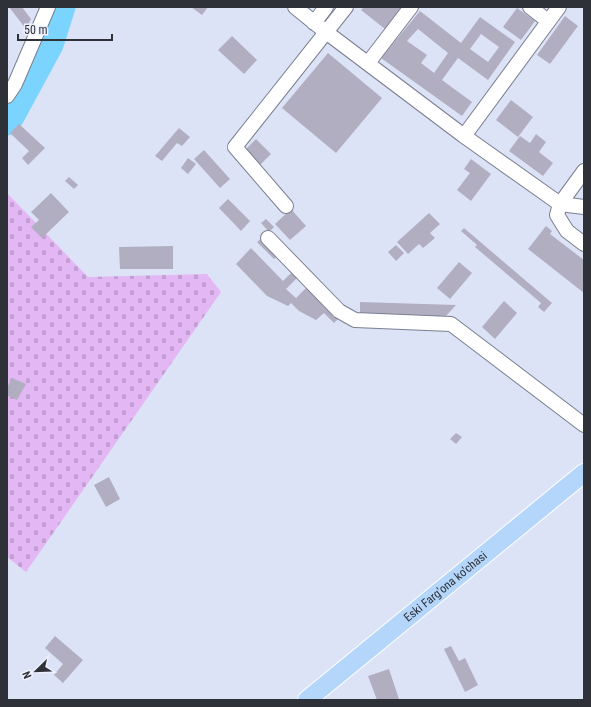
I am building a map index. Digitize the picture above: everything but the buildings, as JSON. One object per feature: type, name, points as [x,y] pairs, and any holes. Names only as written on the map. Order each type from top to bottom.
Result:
[{"type":"main road","name":"Eski Farg'ona ko'chasi","points":[[307,700],[584,473]]},
{"type":"street","points":[[7,96],[15,84],[48,7]]},
{"type":"street","points":[[295,7],[464,136],[560,204],[584,207]]},
{"type":"street","points":[[314,23],[326,7]]},
{"type":"street","points":[[286,206],[235,147],[346,7]]},
{"type":"street","points":[[368,63],[411,7]]},
{"type":"street","points":[[530,7],[548,21]]},
{"type":"street","points":[[464,136],[559,7]]},
{"type":"street","points":[[584,171],[560,204],[558,215],[567,231],[584,244]]},
{"type":"street","points":[[268,238],[339,311],[355,320],[451,324],[584,425]]},
{"type":"green space","points":[[7,193],[88,277],[207,274],[221,292],[26,572],[7,557]]},
{"type":"waterway","points":[[7,124],[13,117],[52,45],[64,7]]}]
